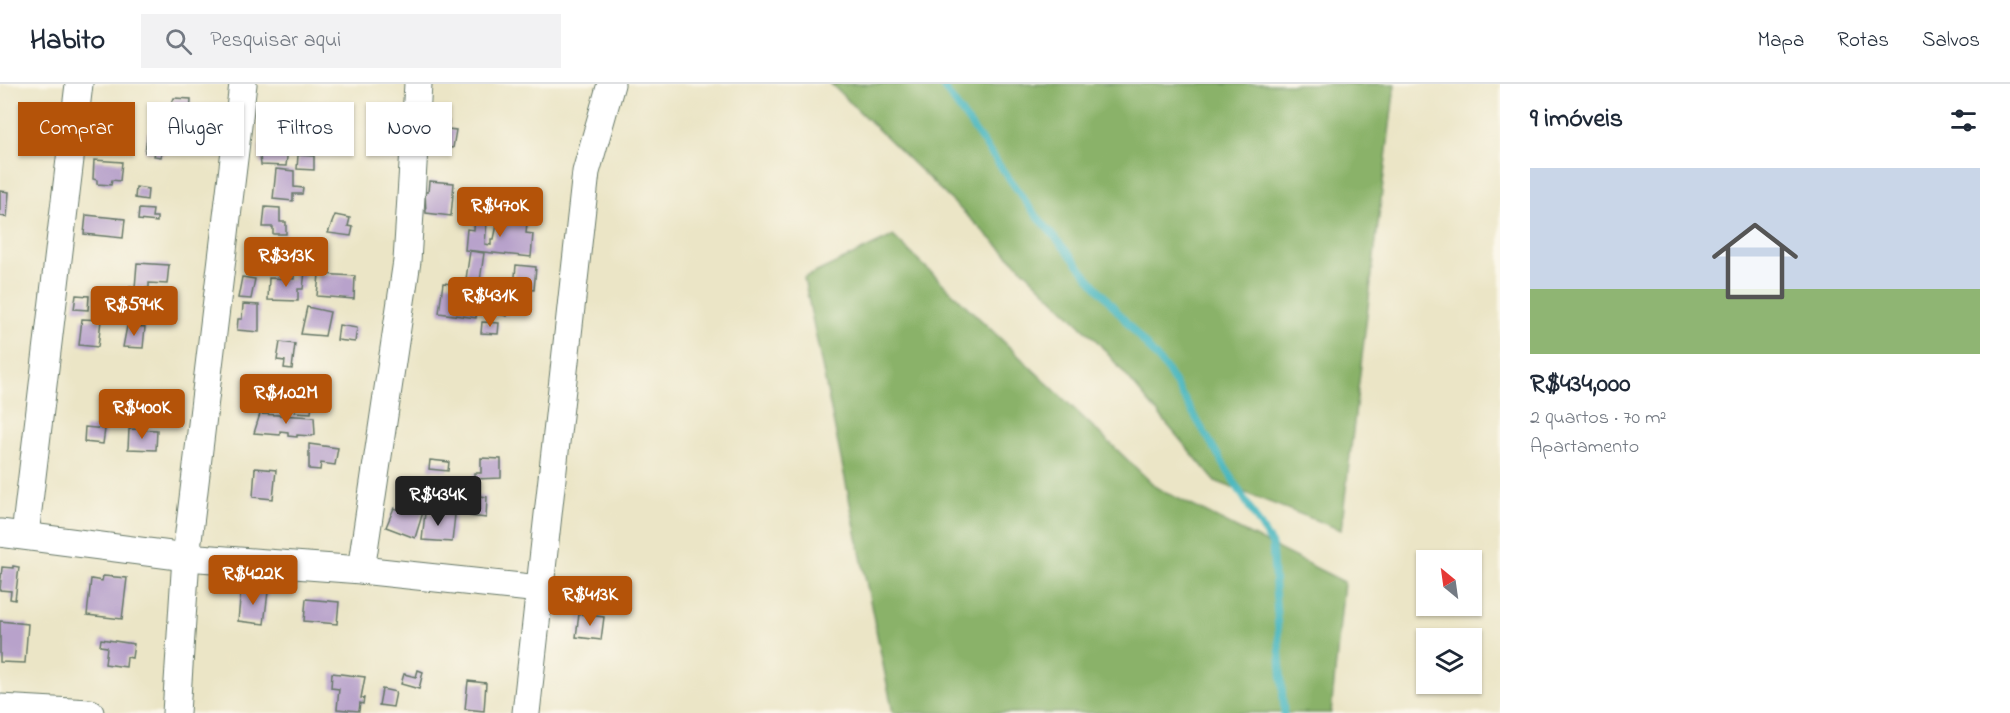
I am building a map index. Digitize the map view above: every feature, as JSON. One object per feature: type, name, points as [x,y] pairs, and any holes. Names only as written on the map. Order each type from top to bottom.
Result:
[{"type":"street","points":[[79,84],[13,534],[186,557],[361,570],[540,589]]},
{"type":"street","points":[[176,713],[186,557],[243,84]]},
{"type":"street","points":[[361,570],[407,261],[418,84]]},
{"type":"street","points":[[526,713],[586,172],[610,84]]},
{"type":"street","points":[[0,708],[90,713]]},
{"type":"green space","points":[[831,84],[1395,84],[1341,530],[1215,481],[1097,341]]},
{"type":"green space","points":[[893,236],[1157,488],[1344,582],[1331,713],[893,713],[804,278]]},
{"type":"building","points":[[174,98],[191,99],[191,102],[172,102]]},
{"type":"building","points":[[452,130],[456,130],[452,148]]},
{"type":"building","points":[[260,156],[287,156],[286,166],[261,165]]},
{"type":"building","points":[[298,156],[314,156],[314,170],[297,169]]},
{"type":"building","points":[[94,160],[122,162],[120,181],[112,180],[111,185],[97,184],[97,180],[93,179]]},
{"type":"building","points":[[276,169],[294,171],[294,187],[303,188],[302,194],[293,194],[293,201],[273,199]]},
{"type":"building","points":[[429,181],[454,183],[451,216],[426,213],[425,192],[428,192]]},
{"type":"building","points":[[136,187],[148,189],[147,200],[135,198]]},
{"type":"building","points":[[0,191],[9,192],[7,217],[0,216]]},
{"type":"building","points":[[265,207],[280,208],[280,222],[286,222],[286,234],[273,234],[273,227],[263,227]]},
{"type":"building","points":[[139,209],[153,210],[152,217],[157,217],[157,222],[138,220]]},
{"type":"building","points":[[480,210],[488,211],[485,244],[491,245],[498,220],[527,223],[526,233],[533,234],[531,257],[465,250],[467,229],[474,230],[475,214],[480,215]]},
{"type":"building","points":[[86,215],[125,219],[123,238],[84,234]]},
{"type":"building","points":[[335,215],[350,218],[348,226],[353,227],[351,236],[328,233]]},
{"type":"building","points":[[470,251],[484,253],[480,281],[466,279]]},
{"type":"building","points":[[137,263],[169,265],[167,284],[149,283],[149,288],[142,288],[140,321],[126,320],[130,287],[135,288]]},
{"type":"building","points":[[516,265],[536,267],[534,290],[514,288]]},
{"type":"building","points":[[294,270],[305,271],[303,289],[298,289],[298,301],[268,300],[269,278],[294,279]]},
{"type":"building","points":[[319,274],[355,276],[354,299],[317,296]]},
{"type":"building","points":[[242,277],[255,279],[251,299],[238,298]]},
{"type":"building","points":[[443,283],[480,287],[476,318],[439,313]]},
{"type":"building","points":[[496,289],[508,291],[507,316],[490,312]]},
{"type":"building","points":[[153,290],[171,291],[171,302],[152,301]]},
{"type":"building","points":[[76,295],[89,296],[88,310],[74,309]]},
{"type":"building","points":[[243,304],[259,305],[259,332],[237,330],[238,319],[242,319]]},
{"type":"building","points":[[307,307],[330,312],[325,336],[301,334]]},
{"type":"building","points":[[82,319],[101,320],[98,347],[79,345]]},
{"type":"building","points":[[482,322],[499,323],[498,334],[481,333]]},
{"type":"building","points":[[339,325],[357,328],[355,342],[337,340]]},
{"type":"building","points":[[127,326],[145,327],[143,348],[123,347]]},
{"type":"building","points":[[280,342],[295,344],[292,369],[284,368],[285,361],[277,360]]},
{"type":"building","points":[[275,381],[286,382],[285,398],[273,397]]},
{"type":"building","points":[[295,401],[312,402],[311,413],[295,412]]},
{"type":"building","points":[[260,414],[314,417],[315,434],[312,436],[297,435],[297,437],[288,436],[288,432],[280,431],[280,435],[254,433]]},
{"type":"building","points":[[85,427],[105,429],[103,444],[84,442]]},
{"type":"building","points":[[129,429],[157,430],[156,450],[128,449]]},
{"type":"building","points":[[309,444],[338,448],[335,465],[321,463],[320,470],[309,469]]},
{"type":"building","points":[[481,458],[501,459],[501,478],[474,479],[474,473],[481,473]]},
{"type":"building","points":[[430,460],[449,462],[448,471],[429,469]]},
{"type":"building","points":[[255,468],[276,470],[273,499],[253,497]]},
{"type":"building","points":[[472,495],[487,497],[486,518],[470,516]]},
{"type":"building","points":[[404,507],[423,512],[415,538],[386,527],[394,508],[402,511]]},
{"type":"building","points":[[425,513],[455,515],[452,542],[422,540]]},
{"type":"building","points":[[13,566],[19,567],[15,600],[10,599],[11,591],[0,590],[2,567],[13,568]]},
{"type":"building","points":[[103,576],[127,578],[122,619],[87,615],[91,579],[102,581]]},
{"type":"building","points":[[241,589],[268,592],[264,624],[238,621]]},
{"type":"building","points":[[306,599],[339,602],[337,624],[304,621]]},
{"type":"building","points":[[579,614],[604,617],[601,640],[576,637]]},
{"type":"building","points":[[0,621],[28,624],[25,663],[0,662]]},
{"type":"building","points":[[101,639],[134,644],[132,658],[127,657],[126,667],[105,664],[107,647],[100,646]]},
{"type":"building","points":[[418,670],[423,672],[419,689],[401,684],[404,674],[416,677]]},
{"type":"building","points":[[332,673],[365,677],[361,698],[364,698],[363,704],[360,703],[359,711],[337,709],[339,689],[331,688]]},
{"type":"building","points":[[468,681],[486,683],[484,711],[465,709]]},
{"type":"building","points":[[382,689],[396,692],[393,707],[379,705]]},
{"type":"waterway","points":[[941,84],[1031,209],[1167,370],[1272,545],[1284,713]]}]
